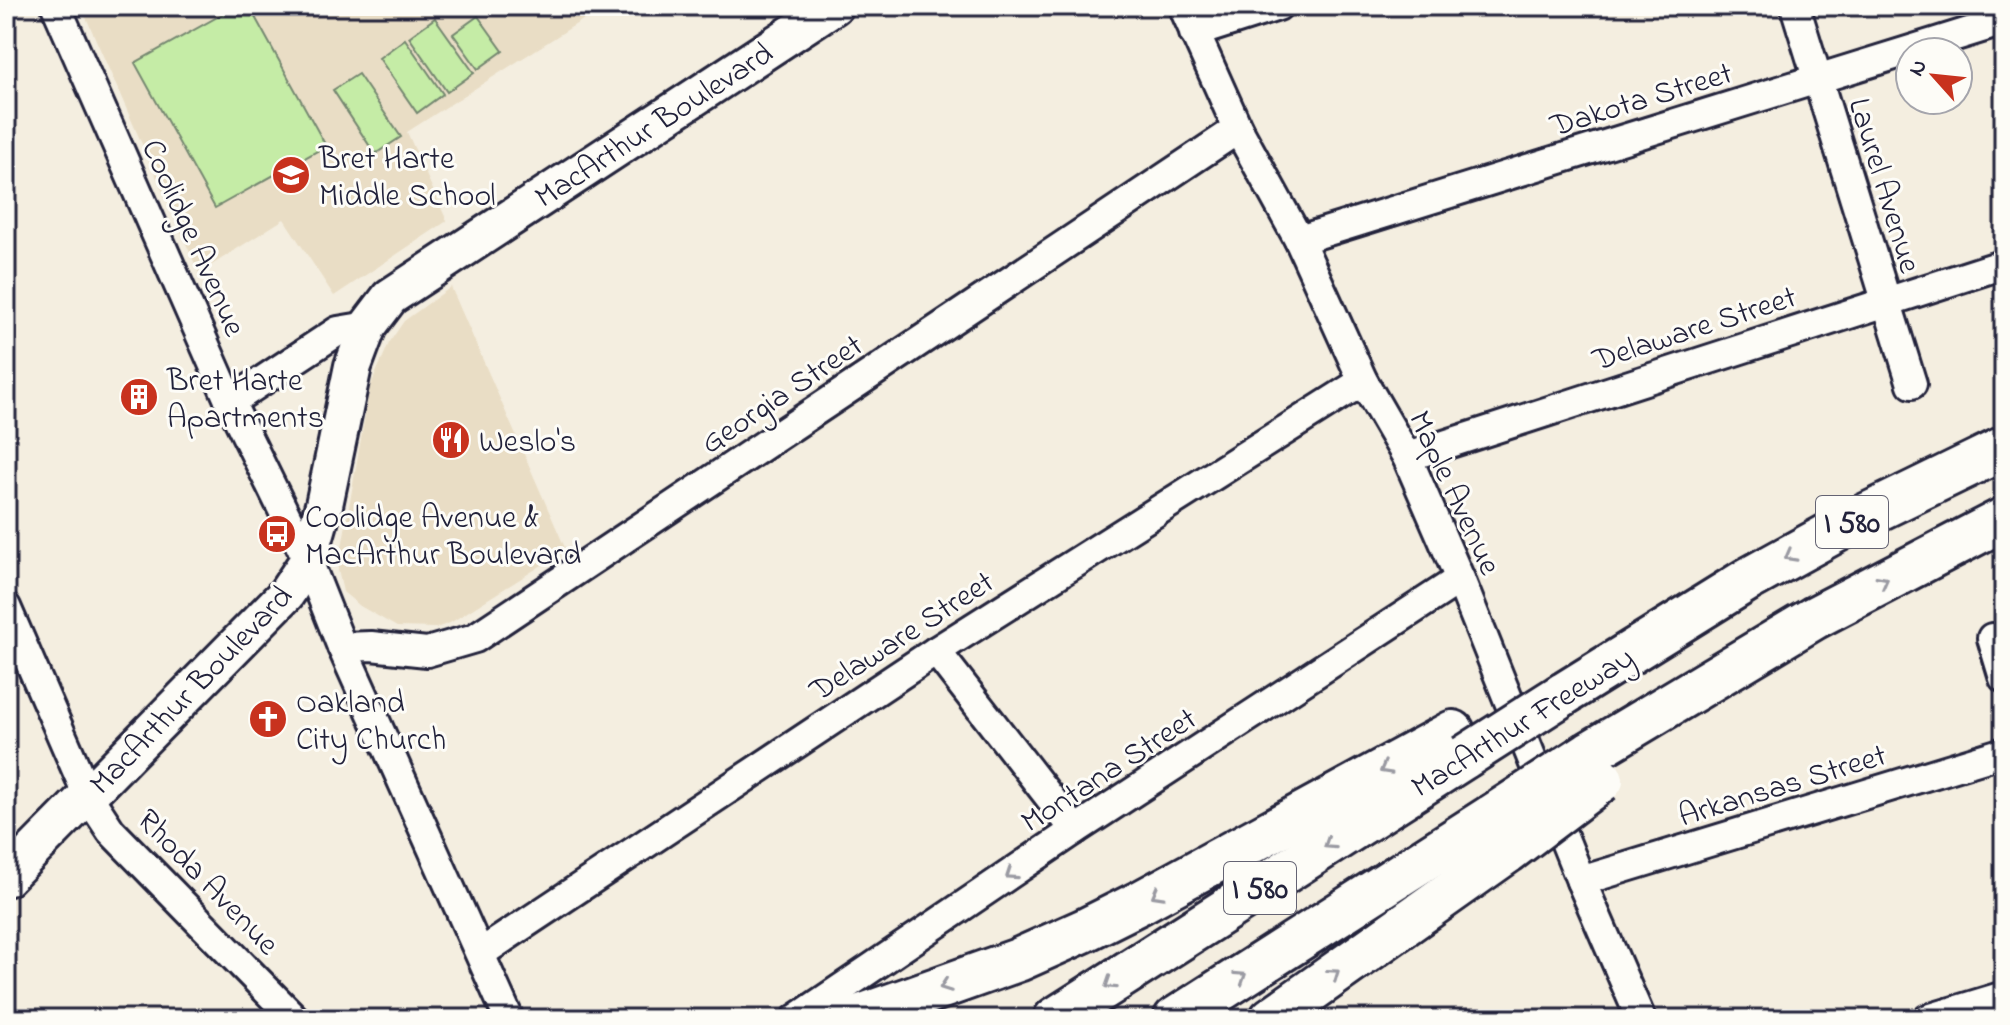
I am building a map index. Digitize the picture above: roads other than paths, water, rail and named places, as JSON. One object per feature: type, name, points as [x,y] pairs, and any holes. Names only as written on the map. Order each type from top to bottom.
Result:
[{"type":"highway","points":[[1959,469],[2004,440]]},
{"type":"highway","name":"I 580","points":[[1459,744],[1558,686],[1637,632],[1747,580],[1854,521],[2004,448]]},
{"type":"highway","name":"I 580","points":[[1500,834],[1814,618],[1997,523]]},
{"type":"highway","points":[[852,1019],[1018,960],[1095,925],[1459,744]]},
{"type":"highway","name":"MacArthur Freeway","points":[[1055,1019],[1459,744]]},
{"type":"highway","points":[[1271,1019],[1500,834]]},
{"type":"highway","name":"MacArthur Freeway","points":[[1175,1019],[1500,834]]},
{"type":"main road","name":"MacArthur Boulevard","points":[[6,878],[286,594],[308,561],[324,505],[353,366],[368,326],[390,297],[834,6]]},
{"type":"street","name":"Coolidge Avenue","points":[[56,6],[230,402],[308,561],[342,647],[509,1019]]},
{"type":"street","name":"Maple Avenue","points":[[1183,6],[1238,129],[1299,240],[1363,381],[1407,457],[1639,1018]]},
{"type":"street","points":[[1194,33],[1278,6]]},
{"type":"street","name":"Laurel Avenue","points":[[1795,6],[1912,384]]},
{"type":"street","name":"Dakota Street","points":[[1299,240],[2004,21]]},
{"type":"street","name":"Georgia Street","points":[[342,647],[371,646],[427,652],[475,638],[1238,129]]},
{"type":"street","name":"Delaware Street","points":[[1407,457],[2004,264]]},
{"type":"street","points":[[230,402],[338,331],[368,326]]},
{"type":"street","name":"Delaware Street","points":[[481,953],[936,651],[1363,381]]},
{"type":"street","name":"Montana Street","points":[[796,1019],[1075,830],[1460,579]]},
{"type":"street","name":"Rhoda Avenue","points":[[6,607],[88,796],[111,831],[295,1019]]},
{"type":"street","points":[[1992,638],[2004,678]]},
{"type":"street","points":[[936,651],[1075,830]]},
{"type":"street","name":"Arkansas Street","points":[[1581,881],[2004,752]]},
{"type":"street","points":[[1928,1019],[2004,996]]},
{"type":"place","name":"Bret Harte Middle School","points":[[291,175]]},
{"type":"place","name":"Bret Harte Apartments","points":[[139,397]]},
{"type":"place","name":"Weslo's","points":[[451,440]]},
{"type":"place","name":"Coolidge Avenue & MacArthur Boulevard","points":[[277,534]]},
{"type":"place","name":"Oakland City Church","points":[[268,719]]}]
